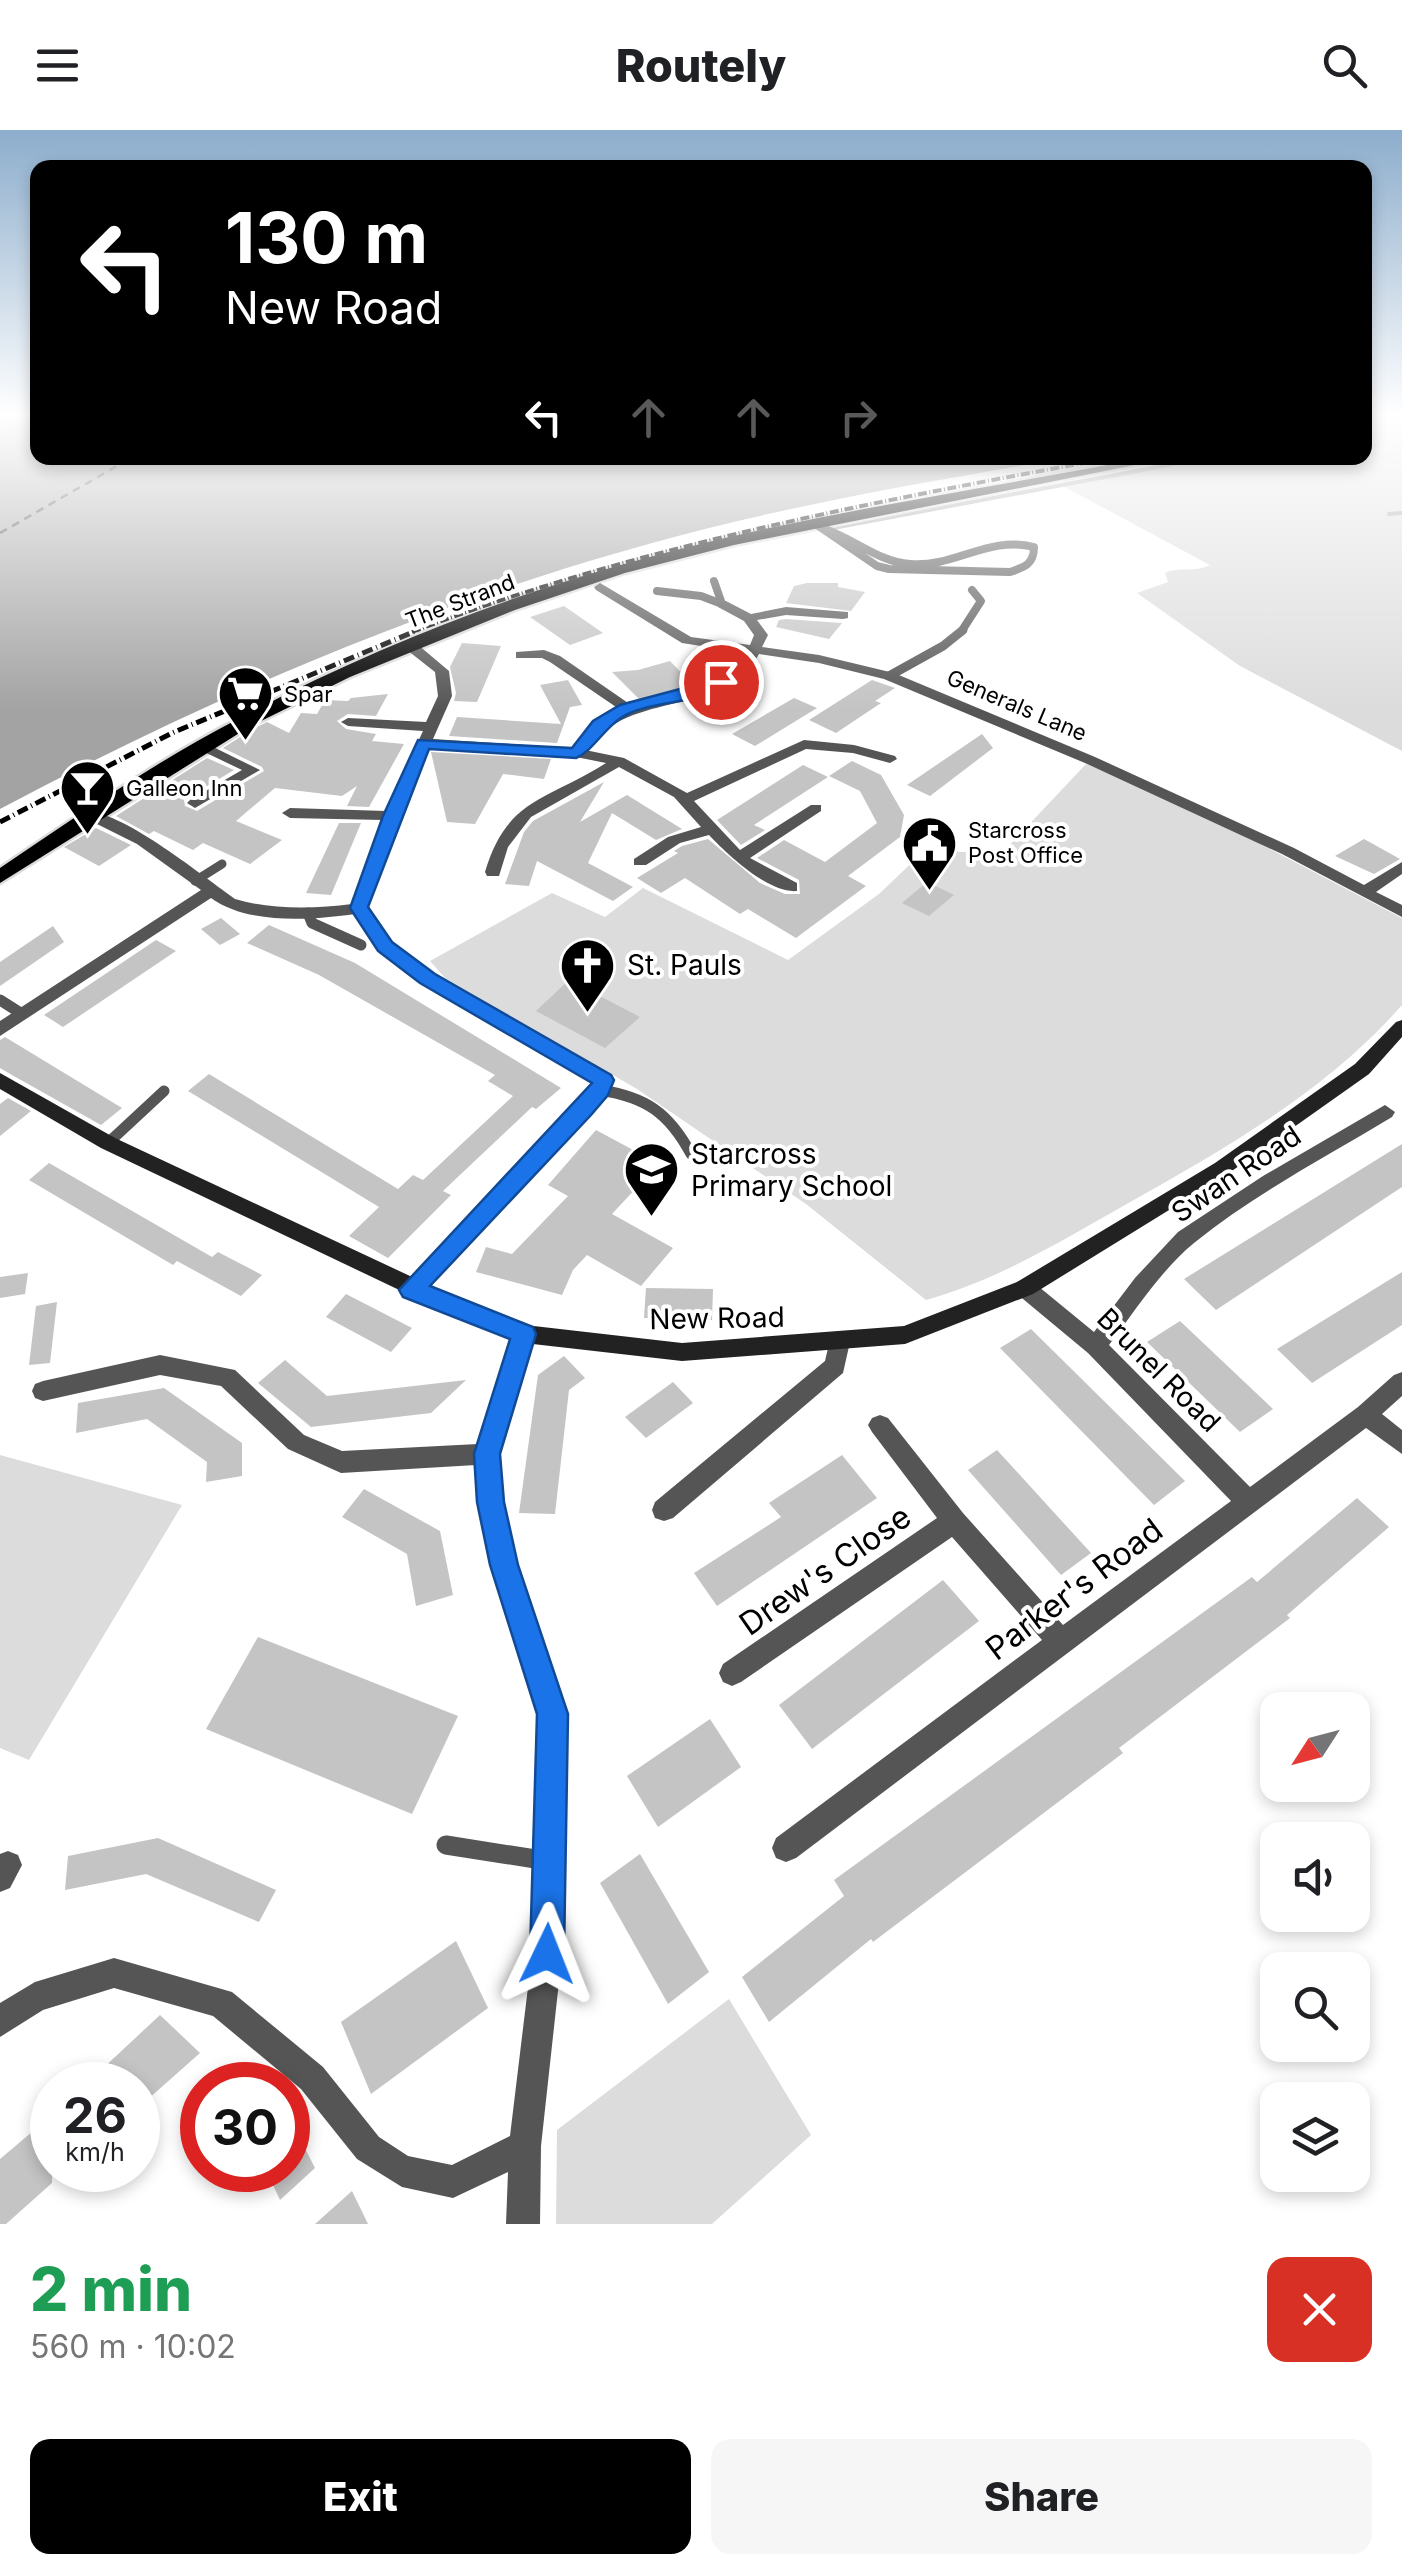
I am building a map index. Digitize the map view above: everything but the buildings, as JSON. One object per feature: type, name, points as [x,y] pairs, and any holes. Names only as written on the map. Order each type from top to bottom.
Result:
[{"type":"main road","name":"The Strand","points":[[0,877],[90,815],[203,746],[285,702],[412,647],[621,570],[871,515]]},
{"type":"street","name":"Generals Lane","points":[[600,587],[687,640],[888,676],[1090,760],[1366,891],[1402,912]]},
{"type":"street","points":[[576,753],[599,724],[626,708],[702,691],[740,674],[761,635],[750,618],[717,602]]},
{"type":"street","points":[[750,618],[786,612],[844,615]]},
{"type":"street","points":[[359,908],[392,816],[445,696],[444,676],[412,647]]},
{"type":"street","points":[[521,655],[544,654],[555,658],[626,708]]},
{"type":"street","points":[[348,722],[432,727]]},
{"type":"street","points":[[424,743],[576,753],[619,761],[684,800],[739,858],[791,887]]},
{"type":"street","points":[[684,800],[804,744],[854,749],[890,759]]},
{"type":"street","points":[[195,804],[253,770],[203,746]]},
{"type":"street","points":[[493,872],[497,847],[524,813],[556,792],[598,777],[619,761]]},
{"type":"street","points":[[739,858],[816,808]]},
{"type":"street","points":[[290,813],[392,816]]},
{"type":"street","points":[[90,815],[142,840],[203,886],[250,909],[344,912],[359,908]]},
{"type":"street","points":[[640,862],[674,840],[712,828]]},
{"type":"street","points":[[1366,891],[1402,867]]},
{"type":"street","points":[[0,1030],[203,886]]},
{"type":"street","points":[[359,908],[385,946],[428,979],[603,1080],[600,1090],[412,1290]]},
{"type":"street","name":"New Road","points":[[0,1080],[108,1143],[412,1290],[524,1334],[682,1352],[905,1335],[1026,1288],[1222,1168],[1362,1069],[1402,1026]]},
{"type":"street","name":"Swan Road","points":[[1096,1346],[1143,1284],[1185,1238],[1385,1112]]},
{"type":"street","name":"Brunel Road","points":[[1026,1288],[1096,1346],[1246,1500]]},
{"type":"street","points":[[523,2224],[525,2146],[547,1954],[552,1714],[504,1565],[490,1502],[487,1454],[524,1334]]},
{"type":"street","points":[[664,1510],[834,1366],[839,1342]]},
{"type":"street","points":[[43,1390],[160,1365],[226,1377],[296,1442],[341,1462],[487,1454]]},
{"type":"street","name":"Parker's Road","points":[[786,1848],[1246,1500],[1366,1414],[1402,1382]]},
{"type":"street","points":[[1366,1414],[1402,1444]]},
{"type":"street","points":[[880,1425],[954,1521],[1060,1641]]},
{"type":"street","name":"Drew's Close","points":[[732,1674],[954,1521]]},
{"type":"street","points":[[0,2022],[35,1998],[114,1973],[221,2003],[312,2078],[368,2148],[402,2171],[453,2182],[525,2146]]},
{"type":"lane","points":[[818,525],[846,535],[876,556],[899,564],[925,564],[1006,542],[1034,546],[1034,557],[1026,567],[1010,572],[889,569],[877,566],[818,525]]},
{"type":"lane","points":[[714,581],[717,602]]},
{"type":"lane","points":[[702,588],[717,602]]},
{"type":"lane","points":[[888,676],[955,638],[978,609],[980,601],[972,590]]},
{"type":"lane","points":[[658,591],[717,602]]},
{"type":"lane","points":[[203,886],[222,864]]},
{"type":"lane","points":[[308,912],[312,923],[361,945]]},
{"type":"lane","points":[[0,1000],[22,1014]]},
{"type":"lane","points":[[600,1090],[634,1096],[665,1111],[692,1154]]},
{"type":"lane","points":[[108,1143],[164,1091]]},
{"type":"lane","points":[[446,1845],[550,1862]]},
{"type":"shaded area","points":[[0,515],[768,515],[547,574],[360,641],[177,720],[0,809]]},
{"type":"shaded area","points":[[1116,515],[1402,515],[1402,751],[1240,666],[1137,593],[1168,582],[1165,573],[1210,565]]},
{"type":"shaded area","points":[[1086,764],[1180,802],[1402,918],[1402,1005],[1341,1065],[1272,1117],[1028,1258],[953,1292],[926,1300],[806,1204],[637,1089],[445,978],[430,961],[552,893],[605,917],[643,888],[788,960],[879,894],[944,832],[958,852],[1003,852]]},
{"type":"shaded area","points":[[0,1455],[182,1505],[29,1760],[0,1748]]},
{"type":"shaded area","points":[[729,1999],[811,2135],[712,2224],[556,2224],[557,2130]]},
{"type":"waterway","points":[[833,528],[904,515]]},
{"type":"ferry route","points":[[0,533],[32,515]]},
{"type":"railway","points":[[412,632],[584,574],[820,515]]},
{"type":"railway","points":[[0,822],[172,733],[418,630]]},
{"type":"place","name":"Spar","points":[[245,743]]},
{"type":"place","name":"Galleon Inn","points":[[87,837]]},
{"type":"place","name":"Starcross Post Office","points":[[929,892]]},
{"type":"place","name":"St. Pauls","points":[[588,1014]]},
{"type":"place","name":"Starcross Primary School","points":[[652,1219]]},
{"type":"route","points":[[547,1954],[552,1714],[538,1658],[504,1565],[490,1502],[487,1454],[524,1334],[412,1290],[584,1109],[603,1080],[428,979],[385,946],[359,908],[392,816],[424,743],[576,753],[599,724],[626,708],[702,691],[721,682]]}]
